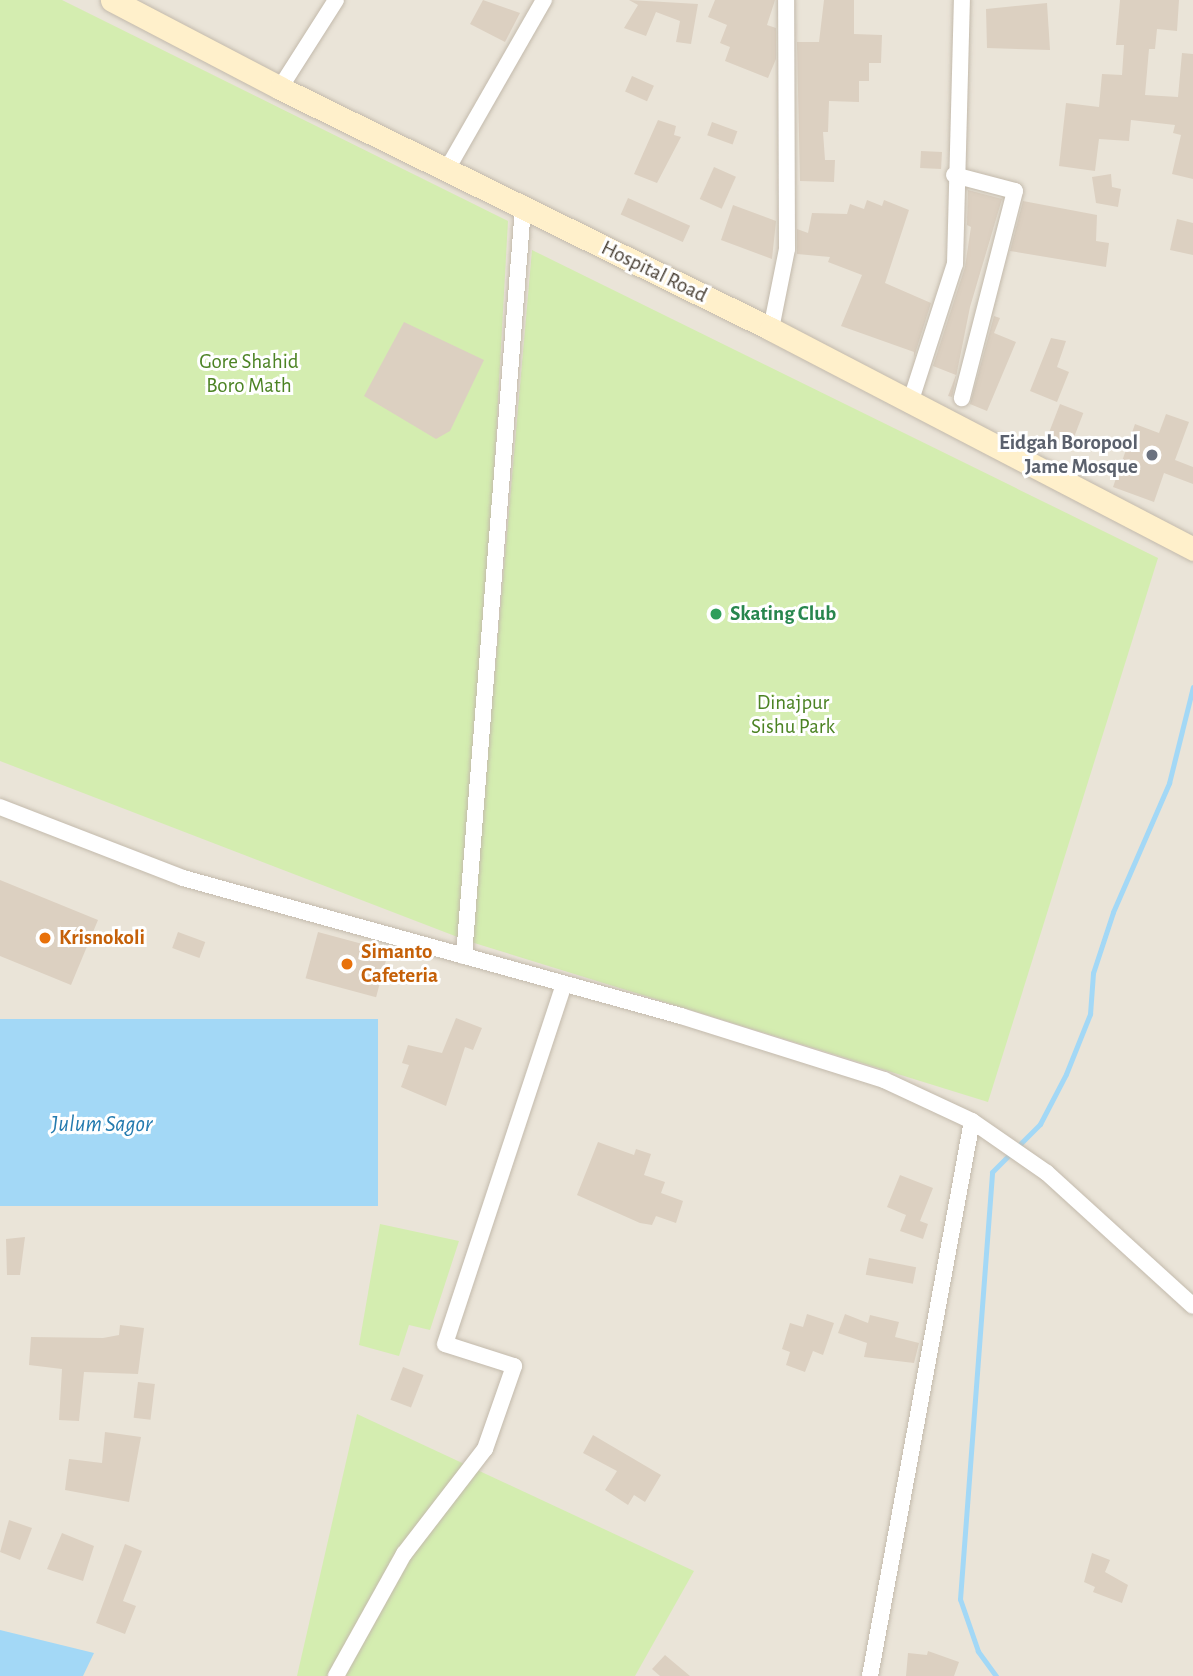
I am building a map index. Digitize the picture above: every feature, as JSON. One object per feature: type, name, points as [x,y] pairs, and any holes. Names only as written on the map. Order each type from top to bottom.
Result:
[{"type":"main road","name":"Hospital Road","points":[[112,0],[280,89],[771,329],[1193,549]]},
{"type":"street","points":[[280,89],[336,0]]},
{"type":"street","points":[[446,171],[544,0]]},
{"type":"street","points":[[771,329],[787,249],[786,0]]},
{"type":"street","points":[[910,403],[955,264],[954,175],[962,0]]},
{"type":"street","points":[[954,175],[1015,191],[962,398]]},
{"type":"street","points":[[464,956],[523,208]]},
{"type":"street","points":[[0,807],[183,878],[564,984],[884,1080],[972,1121],[1027,1159],[1193,1306]]},
{"type":"street","points":[[336,1676],[404,1554],[485,1449],[514,1366],[445,1344],[564,984]]},
{"type":"street","points":[[870,1676],[972,1121]]},
{"type":"shaded area","points":[[0,0],[1193,0],[1193,1676],[0,1676]]},
{"type":"green space","name":"Gore Shahid Boro Math","points":[[0,0],[62,0],[508,221],[468,941],[0,761]]},
{"type":"green space","name":"Dinajpur Sishu Park","points":[[532,250],[1158,558],[988,1102],[471,942]]},
{"type":"green space","points":[[380,1224],[459,1241],[430,1330],[409,1325],[399,1356],[359,1345]]},
{"type":"green space","points":[[357,1414],[694,1571],[635,1676],[297,1676]]},
{"type":"water","name":"Julum Sagor","points":[[0,1019],[378,1019],[378,1206],[0,1206]]},
{"type":"water","points":[[0,1630],[94,1653],[83,1676],[0,1676]]},
{"type":"building","points":[[483,0],[520,13],[505,42],[470,24]]},
{"type":"building","points":[[629,0],[698,4],[691,44],[676,42],[680,21],[656,12],[646,36],[624,28],[638,5]]},
{"type":"building","points":[[715,0],[775,0],[767,25],[776,28],[776,59],[768,78],[725,61],[730,47],[720,43],[727,25],[708,17]]},
{"type":"building","points":[[824,0],[854,0],[854,34],[882,35],[881,63],[869,63],[869,81],[859,81],[859,102],[829,101],[828,132],[823,132],[825,160],[835,160],[834,182],[800,181],[797,42],[819,42]]},
{"type":"building","points":[[1120,0],[1179,0],[1177,31],[1157,29],[1155,49],[1149,49],[1145,95],[1178,97],[1182,53],[1193,54],[1193,179],[1172,174],[1181,135],[1173,133],[1175,125],[1131,120],[1129,141],[1099,139],[1095,171],[1059,166],[1066,103],[1099,107],[1102,74],[1122,75],[1124,45],[1116,45]]},
{"type":"building","points":[[1047,3],[1050,50],[987,48],[986,9]]},
{"type":"building","points":[[632,76],[654,86],[647,101],[625,92]]},
{"type":"building","points":[[658,120],[676,126],[674,135],[681,137],[657,183],[634,174]]},
{"type":"building","points":[[712,122],[737,131],[733,144],[707,135]]},
{"type":"building","points":[[921,151],[942,152],[941,169],[920,168]]},
{"type":"building","points":[[714,167],[736,177],[722,209],[700,199]]},
{"type":"building","points":[[1111,174],[1112,187],[1121,189],[1118,207],[1096,203],[1092,177]]},
{"type":"building","points":[[968,190],[1002,199],[970,307],[952,397],[948,396],[956,375],[933,366],[965,267],[971,227],[967,225]]},
{"type":"building","points":[[628,198],[690,226],[683,242],[621,214]]},
{"type":"building","points":[[867,200],[882,206],[884,200],[909,210],[885,283],[931,303],[914,357],[914,352],[841,326],[862,275],[828,262],[830,257],[797,254],[797,229],[808,233],[812,213],[847,214],[850,204],[864,209]]},
{"type":"building","points":[[1023,201],[1097,215],[1096,241],[1109,243],[1106,267],[1010,251]]},
{"type":"building","points":[[733,205],[776,221],[772,259],[721,240]]},
{"type":"building","points":[[1177,219],[1193,223],[1193,255],[1170,250]]},
{"type":"building","points":[[994,316],[1000,318],[994,333],[1016,342],[987,411],[970,404]]},
{"type":"building","points":[[404,322],[484,360],[450,431],[436,439],[364,396]]},
{"type":"building","points":[[1051,338],[1066,341],[1057,367],[1069,372],[1057,402],[1030,391]]},
{"type":"building","points":[[1060,404],[1083,413],[1070,447],[1047,438]]},
{"type":"building","points":[[1166,414],[1189,422],[1175,460],[1193,467],[1193,484],[1164,473],[1154,502],[1113,487],[1135,424],[1159,433]]},
{"type":"building","name":"Krisnokoli","points":[[0,880],[98,920],[71,985],[0,956]]},
{"type":"building","points":[[178,932],[205,942],[199,958],[172,948]]},
{"type":"building","name":"Simanto Cafeteria","points":[[318,932],[389,951],[376,997],[306,978]]},
{"type":"building","points":[[456,1018],[482,1028],[473,1050],[465,1047],[446,1106],[401,1087],[409,1065],[402,1063],[408,1045],[442,1053]]},
{"type":"building","points":[[598,1142],[634,1155],[636,1149],[651,1154],[644,1175],[665,1182],[661,1193],[683,1201],[676,1223],[656,1216],[652,1225],[640,1223],[577,1195]]},
{"type":"building","points":[[900,1175],[933,1188],[920,1221],[928,1224],[923,1239],[900,1231],[906,1215],[887,1207]]},
{"type":"building","points":[[25,1237],[20,1275],[7,1275],[6,1239]]},
{"type":"building","points":[[869,1258],[916,1267],[913,1284],[866,1275]]},
{"type":"building","points":[[807,1314],[834,1323],[823,1355],[813,1351],[805,1372],[786,1365],[790,1352],[782,1349],[790,1323],[803,1327]]},
{"type":"building","points":[[845,1314],[868,1323],[870,1315],[899,1322],[895,1337],[919,1343],[914,1363],[864,1357],[867,1343],[838,1333]]},
{"type":"building","points":[[120,1325],[144,1328],[138,1374],[84,1372],[79,1421],[59,1420],[62,1369],[29,1365],[31,1337],[103,1338],[119,1335]]},
{"type":"building","points":[[403,1367],[424,1375],[411,1408],[390,1400]]},
{"type":"building","points":[[138,1382],[155,1384],[150,1420],[134,1418]]},
{"type":"building","points":[[105,1432],[141,1437],[129,1502],[65,1490],[69,1459],[102,1463]]},
{"type":"building","points":[[593,1435],[661,1475],[645,1502],[634,1495],[628,1505],[605,1490],[617,1471],[583,1453]]},
{"type":"building","points":[[9,1520],[32,1528],[20,1560],[0,1552]]},
{"type":"building","points":[[62,1533],[94,1546],[83,1581],[47,1569]]},
{"type":"building","points":[[125,1544],[142,1551],[123,1601],[136,1606],[125,1634],[96,1623]]},
{"type":"building","points":[[1092,1553],[1110,1560],[1105,1572],[1128,1585],[1122,1603],[1093,1592],[1095,1587],[1084,1582]]},
{"type":"building","points":[[928,1651],[959,1662],[954,1676],[906,1676],[908,1653],[927,1655]]},
{"type":"building","points":[[665,1655],[690,1676],[660,1676],[652,1669]]},
{"type":"waterway","points":[[996,1676],[978,1651],[960,1599],[992,1172],[1040,1124],[1066,1074],[1090,1014],[1093,973],[1113,912],[1169,783],[1193,687]]},
{"type":"place","name":"Eidgah Boropool Jame Mosque","points":[[1152,455]]},
{"type":"place","name":"Skating Club","points":[[716,614]]},
{"type":"place","name":"Krisnokoli","points":[[45,938]]},
{"type":"place","name":"Simanto Cafeteria","points":[[347,964]]}]
